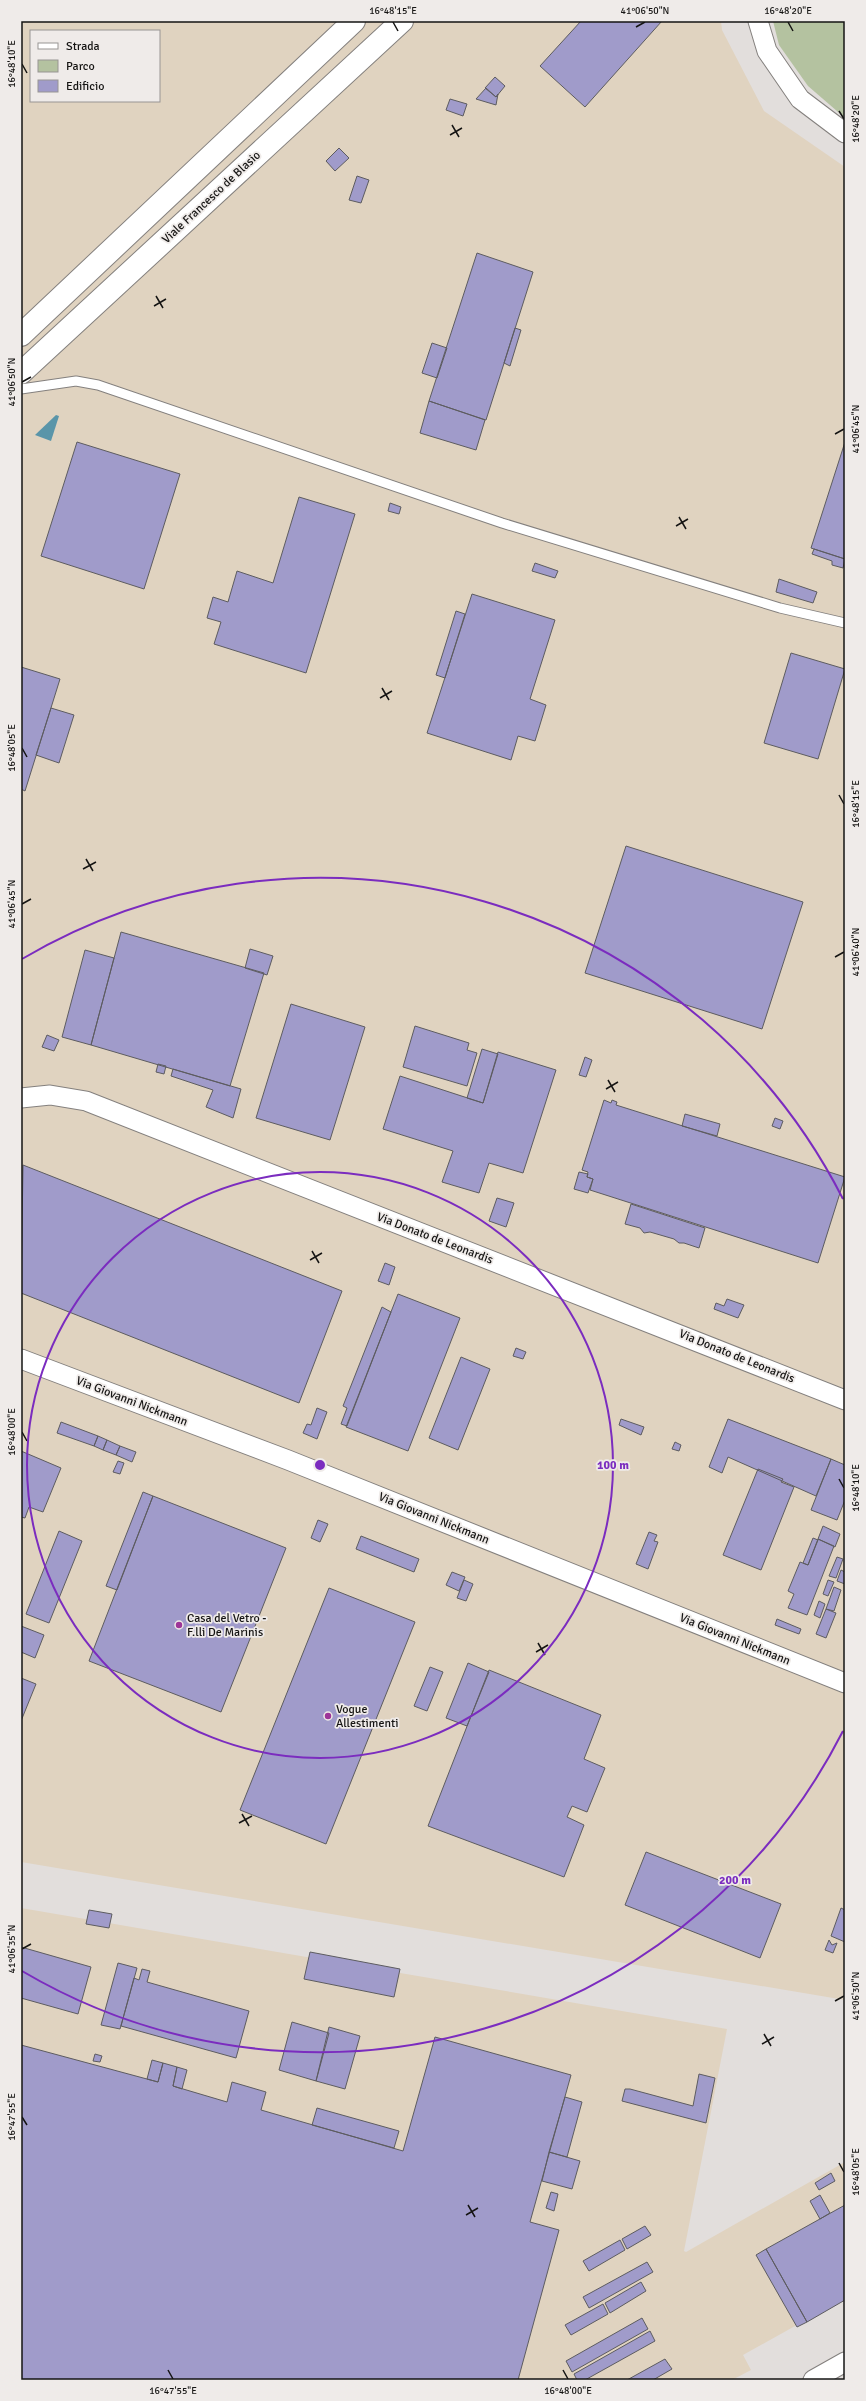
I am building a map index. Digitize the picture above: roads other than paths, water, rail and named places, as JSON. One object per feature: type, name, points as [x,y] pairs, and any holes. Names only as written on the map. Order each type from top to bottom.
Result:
[{"type":"street","points":[[21,335],[354,21]]},
{"type":"street","name":"Viale Francesco de Blasio","points":[[21,373],[402,21]]},
{"type":"street","points":[[758,21],[767,50],[800,99],[845,133]]},
{"type":"street","name":"Via Donato de Leonardis","points":[[21,1098],[50,1095],[86,1101],[845,1400]]},
{"type":"street","name":"Via Giovanni Nickmann","points":[[21,1359],[296,1463],[845,1683]]},
{"type":"street","points":[[813,2380],[845,2362]]},
{"type":"lane","points":[[21,389],[76,381],[98,384],[502,523],[780,608],[845,623]]},
{"type":"water","points":[[56,415],[59,416],[51,441],[35,435]]},
{"type":"place","name":"Casa del Vetro - F.lli De Marinis","points":[[179,1625]]},
{"type":"place","name":"Vogue Allestimenti","points":[[328,1716]]}]
